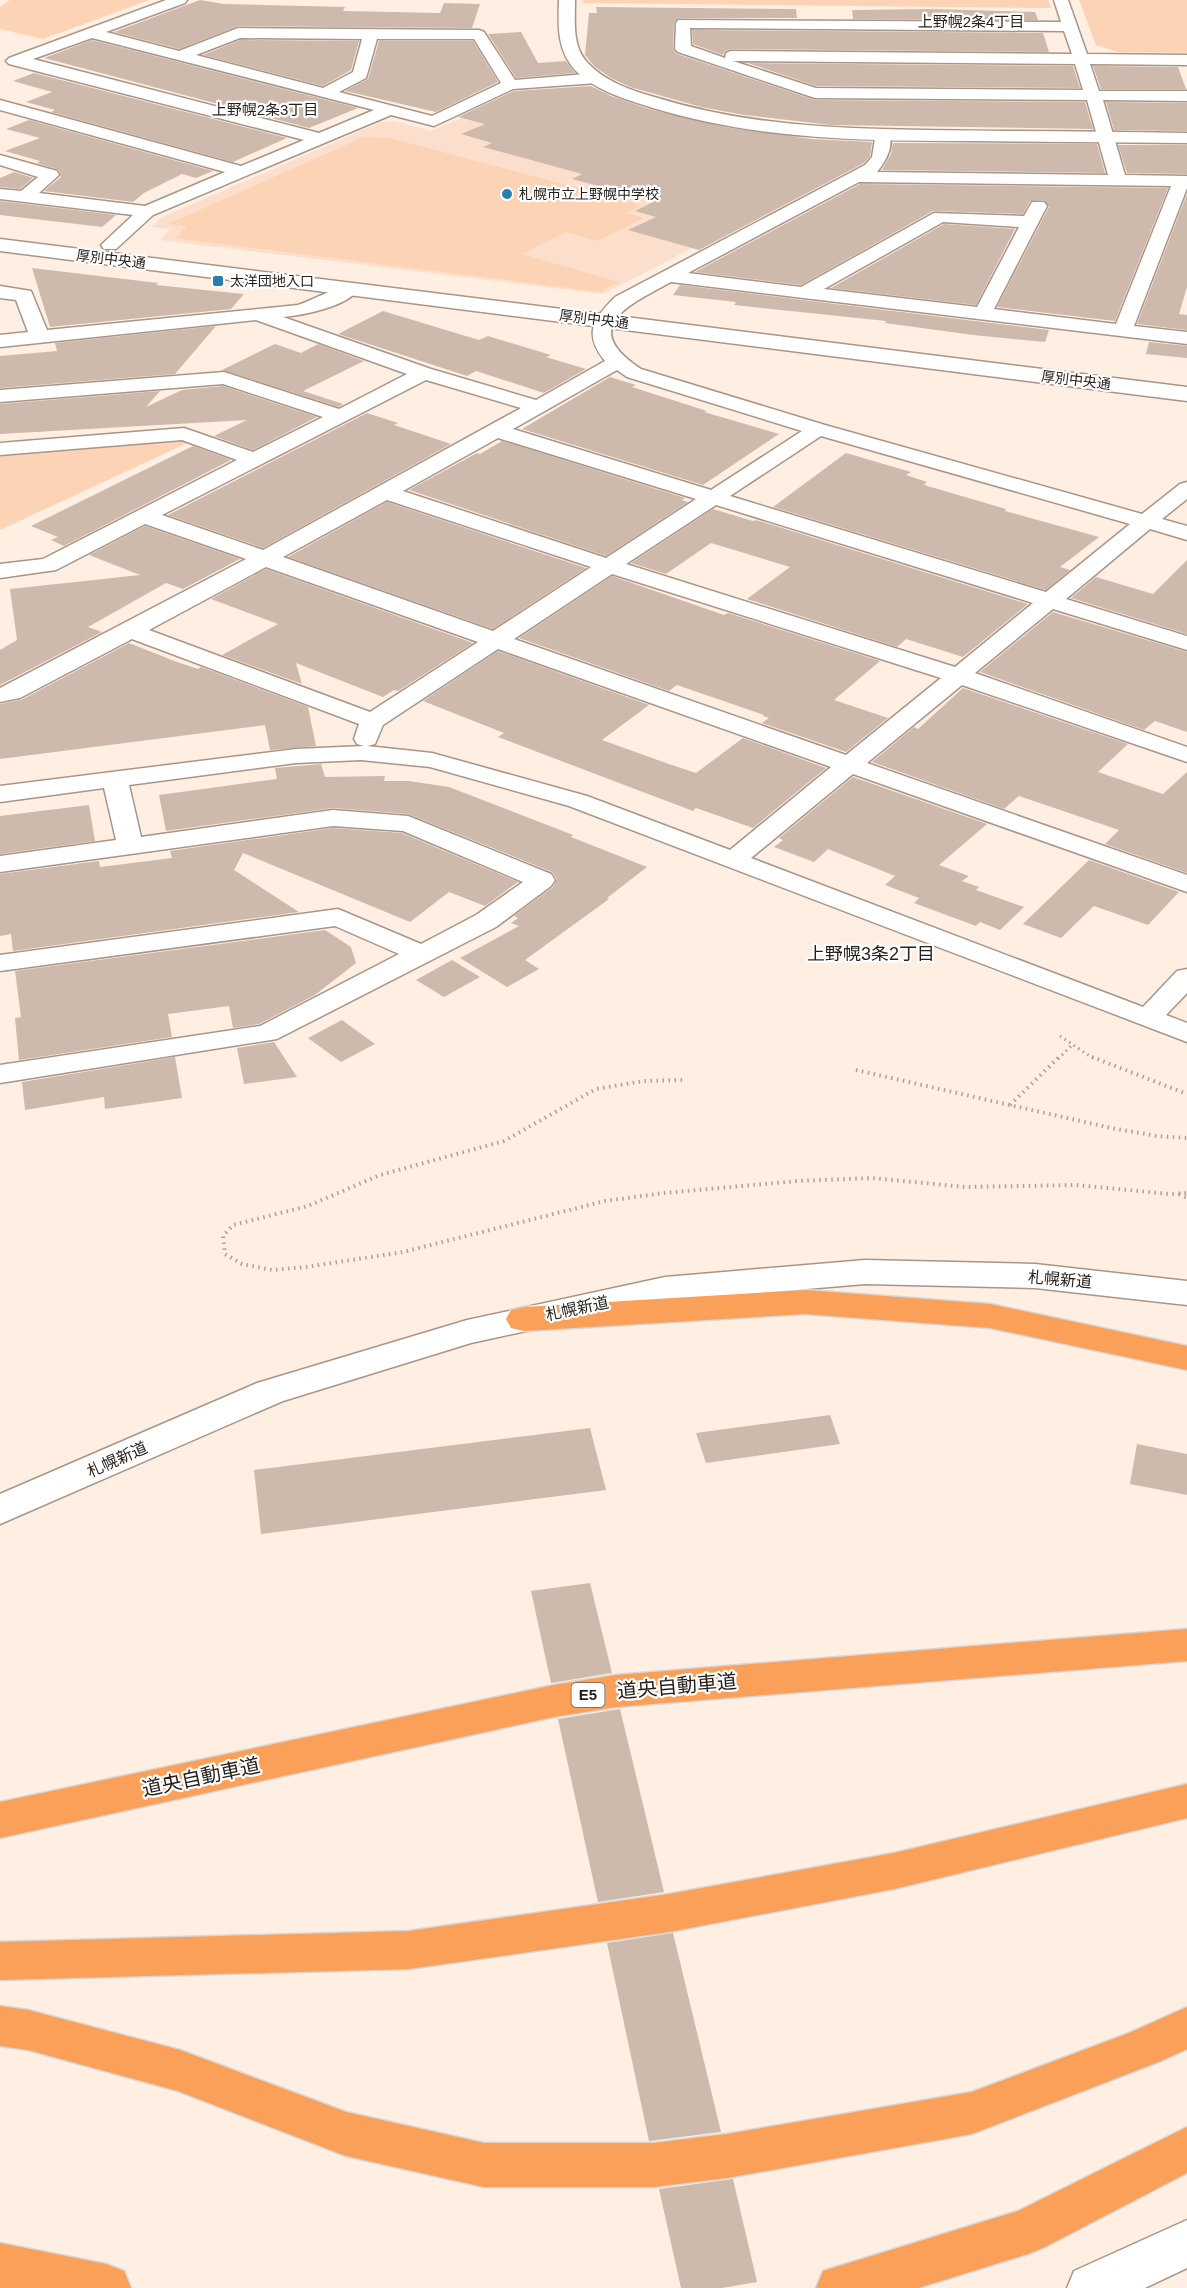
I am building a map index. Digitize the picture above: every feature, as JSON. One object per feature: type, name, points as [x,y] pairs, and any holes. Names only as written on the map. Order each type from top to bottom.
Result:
[{"type":"highway","points":[[524,1319],[805,1302],[990,1316],[1187,1358]]},
{"type":"highway","name":"道央自動車道","points":[[0,1820],[616,1690],[1187,1645]]},
{"type":"highway","points":[[0,1961],[409,1950],[669,1913],[894,1871],[1187,1801]]},
{"type":"highway","points":[[0,2026],[28,2030],[180,2071],[346,2134],[484,2165],[684,2163],[972,2113],[1145,2048],[1187,2027]]},
{"type":"highway","points":[[841,2288],[1028,2231],[1187,2149]]},
{"type":"highway","points":[[0,2266],[106,2288]]},
{"type":"main road","points":[[567,0],[566,33],[569,48],[578,63],[597,78],[628,94],[655,104],[722,121],[778,129],[882,135],[1187,138]]},
{"type":"main road","name":"厚別中央通","points":[[0,231],[1187,394]]},
{"type":"main road","name":"厚別中央通","points":[[0,245],[350,290],[609,314],[1187,379]]},
{"type":"main road","name":"札幌新道","points":[[0,1510],[270,1392],[467,1332],[665,1289],[865,1272],[1035,1276],[1187,1293]]},
{"type":"main road","points":[[1092,2288],[1187,2243]]},
{"type":"street","points":[[0,66],[180,0]]},
{"type":"street","points":[[1061,0],[1107,137],[1118,180]]},
{"type":"street","points":[[1071,27],[683,23],[683,49],[815,93],[1187,96]]},
{"type":"street","points":[[92,33],[434,121],[510,85],[597,78]]},
{"type":"street","points":[[180,56],[238,33],[370,36],[479,35],[510,85]]},
{"type":"street","points":[[326,92],[360,75],[370,36]]},
{"type":"street","points":[[704,56],[1187,60]]},
{"type":"street","points":[[17,60],[321,139]]},
{"type":"street","points":[[0,105],[244,172]]},
{"type":"street","points":[[110,245],[147,211],[389,110]]},
{"type":"street","points":[[882,135],[880,157],[871,169],[666,276],[609,314],[600,334],[605,349],[616,363],[634,373],[818,429],[1187,533]]},
{"type":"street","points":[[0,160],[51,175],[24,197]]},
{"type":"street","points":[[858,177],[1184,181],[1123,330]]},
{"type":"street","points":[[983,313],[1049,180]]},
{"type":"street","points":[[0,194],[147,211]]},
{"type":"street","points":[[807,291],[940,217],[1030,222]]},
{"type":"street","points":[[666,276],[1187,338]]},
{"type":"street","points":[[0,341],[300,310],[326,302],[350,290]]},
{"type":"street","points":[[0,292],[24,295],[40,338]]},
{"type":"street","points":[[257,315],[424,373],[538,407]]},
{"type":"street","points":[[0,695],[12,693],[131,631],[616,363]]},
{"type":"street","points":[[0,571],[48,565],[424,373]]},
{"type":"street","points":[[0,396],[224,378],[342,416]]},
{"type":"street","points":[[361,753],[372,721],[818,429]]},
{"type":"street","points":[[497,430],[1187,643]]},
{"type":"street","points":[[0,449],[184,434],[255,460]]},
{"type":"street","points":[[733,860],[1187,488]]},
{"type":"street","points":[[384,492],[609,566],[957,675],[1187,755]]},
{"type":"street","points":[[144,516],[1187,884]]},
{"type":"street","points":[[131,631],[372,721]]},
{"type":"street","points":[[0,794],[297,756],[361,753],[432,760],[501,777],[578,801],[1187,1033]]},
{"type":"street","points":[[115,779],[130,846]]},
{"type":"street","points":[[0,864],[333,818],[408,824],[542,880],[486,921],[267,1033],[0,1074]]},
{"type":"street","points":[[0,963],[338,916],[421,954]]},
{"type":"street","points":[[1148,1018],[1187,977]]},
{"type":"path","points":[[1060,1036],[1094,1059],[1187,1094]]},
{"type":"path","points":[[1009,1106],[1072,1044]]},
{"type":"path","points":[[856,1070],[1111,1128],[1157,1136],[1187,1138]]},
{"type":"path","points":[[682,1080],[644,1081],[596,1089],[504,1141],[404,1167],[308,1206],[233,1225],[223,1236],[225,1254],[242,1264],[272,1270],[306,1267],[403,1252],[605,1202],[664,1193],[810,1181],[872,1178],[965,1187],[1076,1185],[1187,1193]]},
{"type":"path","points":[[1178,1194],[1187,1198]]},
{"type":"shaded area","points":[[10,0],[149,0],[43,39],[0,29],[0,7]]},
{"type":"shaded area","points":[[583,0],[1048,0],[1051,8],[582,3]]},
{"type":"shaded area","points":[[1079,0],[1187,0],[1187,53],[1118,52],[1096,45]]},
{"type":"shaded area","name":"札幌市立上野幌中学校","points":[[517,94],[845,169],[603,294],[160,240],[170,229],[151,227],[160,218],[381,122],[394,121],[431,131]]},
{"type":"shaded area","points":[[364,137],[390,138],[642,205],[626,213],[644,218],[597,241],[566,232],[522,254],[619,282],[600,292],[175,238],[187,226],[168,224]]},
{"type":"shaded area","points":[[196,439],[0,530],[0,449]]},
{"type":"building","points":[[200,0],[224,4],[345,7],[343,11],[440,13],[444,3],[480,4],[472,28],[238,26],[179,49],[114,32]]},
{"type":"building","points":[[596,7],[796,9],[797,18],[678,18],[674,23],[673,49],[677,54],[815,100],[1085,102],[1093,129],[830,125],[744,115],[701,107],[630,87],[595,67],[585,55],[589,13],[597,13]]},
{"type":"building","points":[[934,9],[1035,12],[1038,20],[853,19],[852,10]]},
{"type":"building","points":[[692,30],[1043,33],[1049,52],[731,49],[725,51],[723,55],[693,44]]},
{"type":"building","points":[[521,32],[538,63],[566,61],[575,73],[516,78],[488,34]]},
{"type":"building","points":[[92,40],[358,108],[309,128],[44,58]]},
{"type":"building","points":[[240,40],[359,41],[351,70],[323,86],[203,55]]},
{"type":"building","points":[[379,41],[473,41],[498,82],[436,112],[345,91],[368,79]]},
{"type":"building","points":[[748,63],[1073,66],[1080,88],[816,86]]},
{"type":"building","points":[[1093,66],[1178,67],[1186,89],[1101,89]]},
{"type":"building","points":[[34,73],[287,138],[233,162],[51,112],[55,110],[26,102],[52,92],[13,81]]},
{"type":"building","points":[[591,86],[611,96],[649,109],[730,128],[811,139],[872,142],[870,156],[864,163],[699,250],[628,230],[656,217],[635,211],[655,201],[572,179],[582,174],[483,147],[492,143],[461,134],[485,124],[458,117],[514,91]]},
{"type":"building","points":[[1106,102],[1187,103],[1187,131],[1114,130]]},
{"type":"building","points":[[29,120],[213,171],[196,178],[182,174],[144,193],[133,202],[44,191],[61,177],[59,170],[37,163],[40,161],[5,151],[40,138],[6,129]]},
{"type":"building","points":[[893,143],[1097,144],[1105,173],[882,170],[891,154]]},
{"type":"building","points":[[1118,145],[1187,145],[1187,174],[1127,173]]},
{"type":"building","points":[[14,172],[33,178],[20,189],[0,187],[0,178]]},
{"type":"building","points":[[860,184],[1168,188],[1115,321],[997,307],[1049,207],[1044,200],[1030,201],[1023,214],[933,211],[801,285],[695,272]]},
{"type":"building","points":[[1187,194],[1187,287],[1179,314],[1187,315],[1187,330],[1137,324]]},
{"type":"building","points":[[0,201],[116,215],[102,227],[0,215]]},
{"type":"building","points":[[944,224],[1015,229],[976,305],[831,288]]},
{"type":"building","points":[[32,268],[244,294],[231,309],[50,327]]},
{"type":"building","points":[[680,285],[1049,330],[1045,342],[973,335],[885,323],[886,321],[734,305],[736,302],[673,295]]},
{"type":"building","points":[[383,311],[479,340],[488,336],[551,355],[546,357],[586,369],[544,393],[476,371],[467,376],[338,334]]},
{"type":"building","points":[[216,326],[175,374],[0,388],[0,356],[57,351],[55,343]]},
{"type":"building","points":[[1149,342],[1187,346],[1187,358],[1146,354]]},
{"type":"building","points":[[275,344],[301,353],[318,344],[364,361],[303,391],[343,404],[339,407],[222,370]]},
{"type":"building","points":[[610,377],[636,385],[632,387],[707,411],[704,412],[779,434],[703,485],[522,429]]},
{"type":"building","points":[[223,386],[317,417],[253,450],[214,436],[247,420],[0,434],[0,404],[160,391],[146,407],[182,390]]},
{"type":"building","points":[[367,413],[398,423],[394,425],[451,444],[263,548],[168,515]]},
{"type":"building","points":[[502,441],[685,498],[682,500],[688,502],[606,556],[409,490]]},
{"type":"building","points":[[193,446],[231,460],[64,546],[51,540],[58,537],[31,526]]},
{"type":"building","points":[[846,453],[911,472],[906,475],[927,482],[924,485],[1006,509],[1005,511],[1099,537],[1060,567],[1070,570],[1046,590],[773,507]]},
{"type":"building","points":[[387,502],[586,568],[493,629],[288,557]]},
{"type":"building","points":[[713,509],[756,520],[1028,604],[963,657],[906,639],[897,647],[747,599],[790,567],[711,543],[666,574],[631,563]]},
{"type":"building","points":[[145,526],[240,559],[183,589],[166,583],[88,627],[102,632],[0,685],[0,650],[17,640],[10,589],[140,575],[89,555]]},
{"type":"building","points":[[1187,560],[1187,634],[1071,598],[1096,577],[1153,594]]},
{"type":"building","points":[[266,569],[473,643],[398,691],[394,690],[383,697],[296,663],[302,684],[222,655],[278,624],[211,599]]},
{"type":"building","points":[[612,576],[724,615],[728,613],[880,661],[834,700],[888,718],[846,752],[762,723],[769,718],[764,715],[677,685],[669,691],[519,638]]},
{"type":"building","points":[[1053,612],[1187,652],[1187,732],[1155,721],[1144,730],[980,672]]},
{"type":"building","points":[[129,643],[308,707],[316,746],[270,750],[265,725],[0,759],[0,704],[21,700]]},
{"type":"building","points":[[498,651],[649,705],[602,740],[666,763],[696,773],[743,738],[826,768],[753,828],[696,808],[693,811],[498,737],[504,733],[423,701]]},
{"type":"building","points":[[963,688],[1128,744],[1098,772],[1163,794],[1187,772],[1187,873],[1105,844],[1119,830],[1019,796],[1004,809],[872,762],[914,727],[918,729]]},
{"type":"building","points":[[321,764],[325,777],[385,776],[384,781],[409,781],[449,787],[573,835],[571,837],[647,867],[607,898],[609,899],[525,960],[539,969],[507,987],[460,958],[519,926],[511,923],[518,918],[514,916],[553,887],[557,879],[552,872],[408,814],[333,808],[166,831],[159,795],[277,779],[275,768]]},
{"type":"building","points":[[853,777],[987,824],[939,865],[969,876],[962,881],[979,887],[976,890],[1024,907],[1000,930],[980,922],[976,926],[914,903],[919,898],[885,885],[895,876],[828,849],[814,862],[774,847],[783,840],[779,838]]},
{"type":"building","points":[[89,805],[95,841],[0,854],[0,816]]},
{"type":"building","points":[[333,828],[402,833],[518,882],[485,906],[449,892],[410,922],[243,853],[234,870],[299,912],[13,951],[11,934],[0,936],[0,874],[99,861],[100,867],[172,858],[170,851]]},
{"type":"building","points":[[1089,860],[1179,892],[1148,925],[1094,906],[1061,938],[1023,924]]},
{"type":"building","points":[[325,930],[351,947],[356,963],[315,995],[259,1024],[233,1028],[229,1006],[168,1014],[172,1037],[19,1060],[15,1018],[21,1017],[15,971]]},
{"type":"building","points":[[452,960],[480,977],[444,997],[416,980]]},
{"type":"building","points":[[342,1020],[375,1044],[341,1062],[308,1038]]},
{"type":"building","points":[[274,1042],[297,1077],[244,1084],[237,1048]]},
{"type":"building","points":[[175,1057],[182,1098],[105,1109],[104,1097],[25,1110],[22,1082]]},
{"type":"building","points":[[830,1415],[840,1444],[706,1463],[696,1433]]},
{"type":"building","points":[[590,1428],[606,1490],[261,1534],[254,1470]]},
{"type":"building","points":[[1137,1444],[1187,1454],[1187,1495],[1130,1484]]},
{"type":"building","points":[[590,1583],[612,1673],[551,1683],[531,1591]]},
{"type":"building","points":[[620,1709],[664,1892],[598,1902],[558,1719]]},
{"type":"building","points":[[673,1933],[721,2132],[649,2141],[607,1943]]},
{"type":"building","points":[[733,2179],[757,2282],[722,2288],[681,2288],[659,2189]]},
{"type":"place","name":"札幌市立上野幌中学校","points":[[507,194]]},
{"type":"place","name":"太洋団地入口","points":[[218,281]]},
{"type":"district","name":"上野幌2条4丁目","points":[[971,22]]},
{"type":"district","name":"上野幌2条3丁目","points":[[265,110]]},
{"type":"district","name":"上野幌3条2丁目","points":[[871,954]]}]
